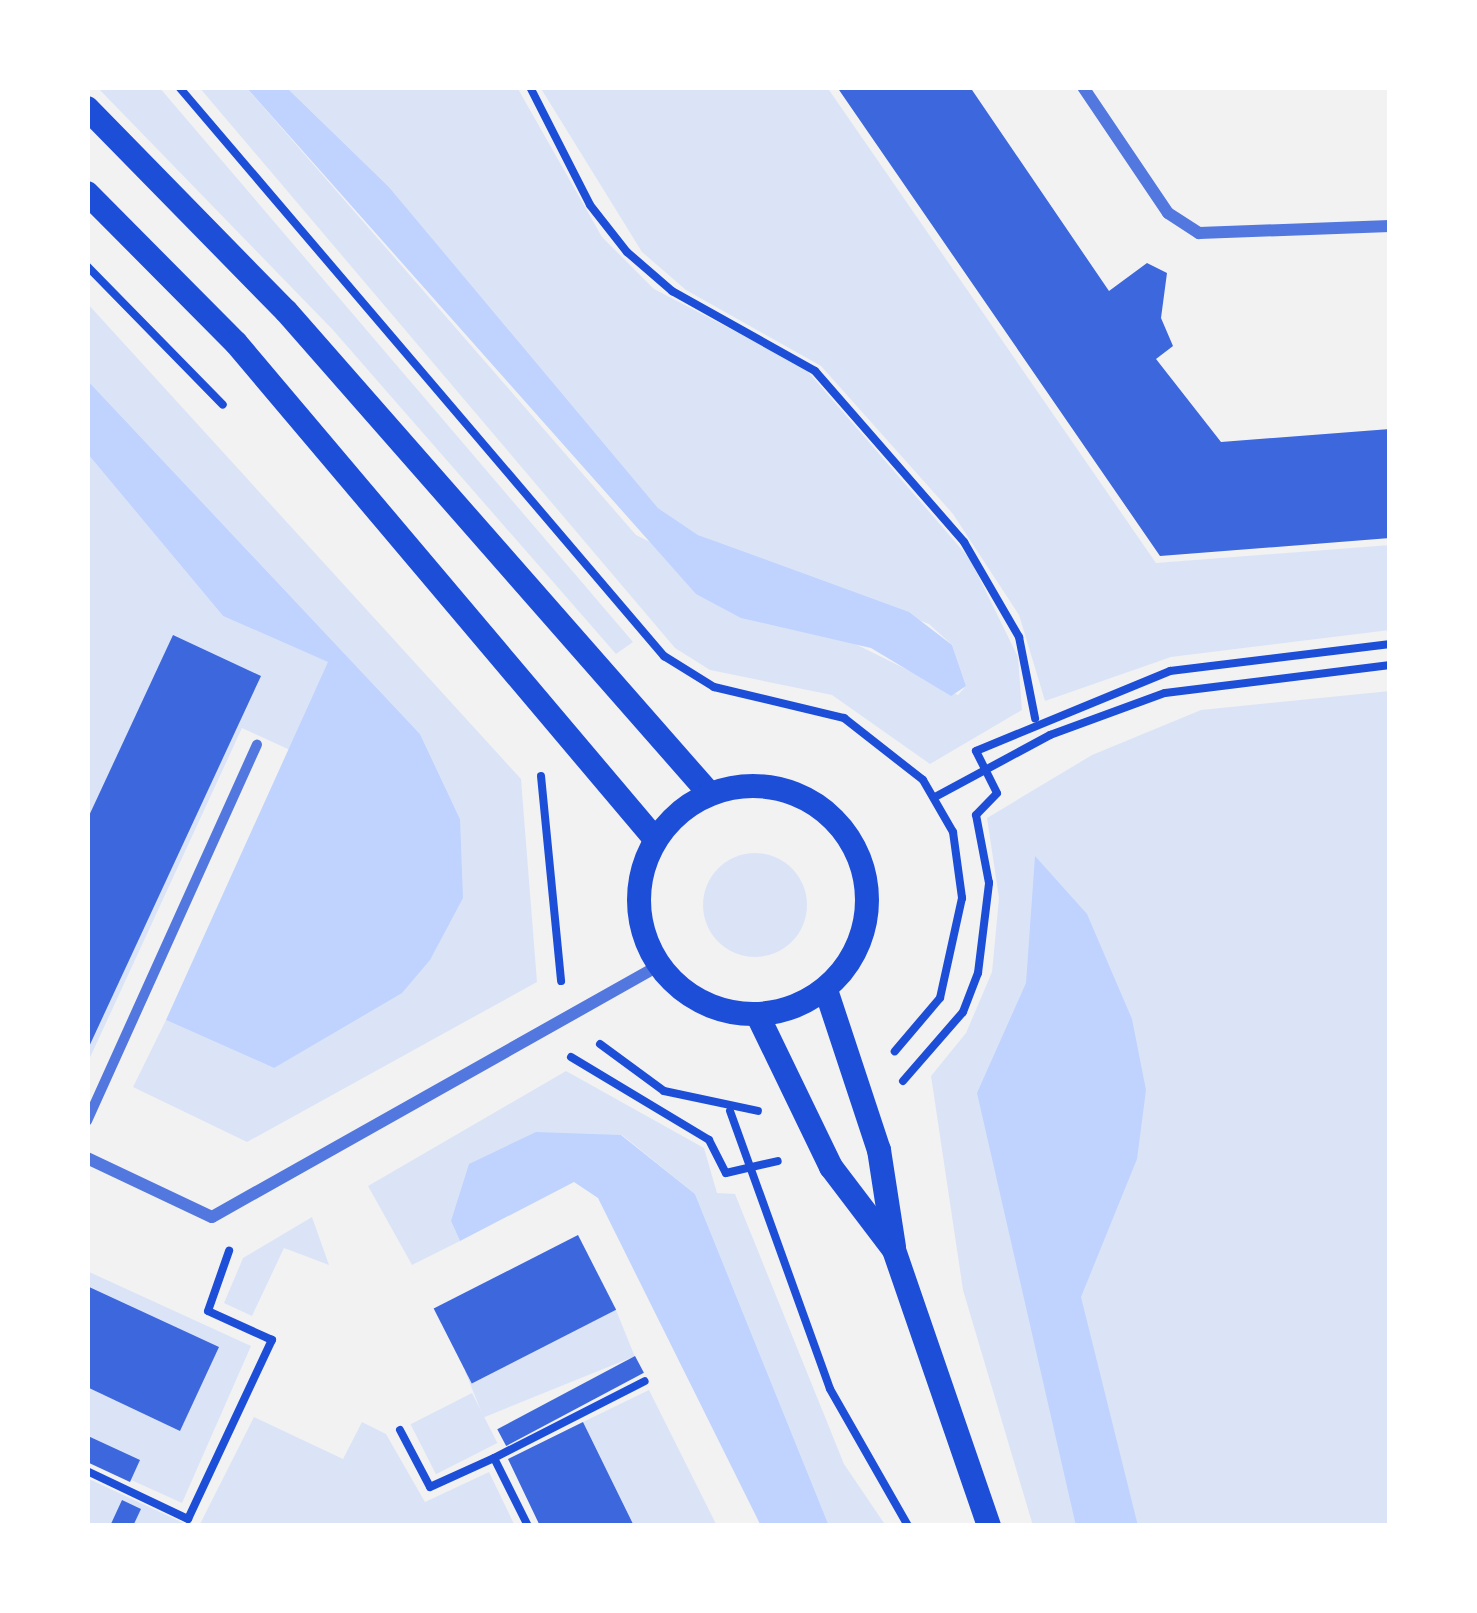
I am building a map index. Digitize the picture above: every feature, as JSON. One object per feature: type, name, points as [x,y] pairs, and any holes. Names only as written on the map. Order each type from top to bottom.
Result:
[{"type":"main road","points":[[87,108],[286,311],[709,794]]},
{"type":"main road","points":[[87,193],[252,361],[655,839]]},
{"type":"main road","points":[[790,791],[853,842],[868,921],[826,990],[758,1016],[720,1011],[658,966],[640,926],[655,839],[709,794],[790,791]]},
{"type":"main road","points":[[826,990],[868,1123],[894,1250],[989,1526]]},
{"type":"main road","points":[[758,1016],[820,1143],[894,1250]]},
{"type":"street","points":[[1083,87],[1168,213],[1199,233],[1390,226]]},
{"type":"street","points":[[87,1121],[257,745]]},
{"type":"street","points":[[87,1158],[212,1217],[658,966]]},
{"type":"path","points":[[530,87],[627,251],[686,300],[815,371],[964,542],[1019,637],[1035,718]]},
{"type":"path","points":[[868,1123],[895,1108],[896,1090],[962,1012],[978,973],[988,883],[976,815],[997,793],[976,751],[1035,718],[1170,671],[1390,644]]},
{"type":"path","points":[[935,797],[1165,693],[1390,665]]},
{"type":"path","points":[[551,1068],[571,1057],[709,1140],[726,1173],[751,1171],[820,1143]]},
{"type":"path","points":[[730,1111],[830,1389],[908,1526]]},
{"type":"path","points":[[212,1217],[231,1254]]},
{"type":"path","points":[[87,1471],[188,1519],[272,1340],[208,1311],[231,1254],[250,1242]]},
{"type":"path","points":[[400,1430],[430,1487],[645,1381]]},
{"type":"path","points":[[494,1458],[528,1526]]},
{"type":"shaded area","points":[[97,87],[159,87],[633,642],[616,654],[333,330]]},
{"type":"shaded area","points":[[199,87],[246,87],[636,535],[958,695],[966,686],[952,645],[929,624],[698,535],[658,508],[389,187],[286,87],[517,87],[602,237],[654,289],[804,367],[970,559],[1018,657],[1022,710],[930,764],[832,695],[710,670],[675,648]]},
{"type":"shaded area","points":[[540,87],[827,87],[1156,563],[1390,545],[1390,630],[1171,657],[1045,701],[1019,615],[953,514],[821,366],[686,290],[642,252]]},
{"type":"shaded area","points":[[87,303],[521,779],[537,982],[247,1142],[133,1087],[166,1020],[274,1068],[460,819],[420,734],[87,380]]},
{"type":"shaded area","points":[[87,453],[223,616],[329,662],[290,750],[242,728],[87,1064]]},
{"type":"shaded area","points":[[1390,691],[1390,1526],[1033,1526],[963,1290],[931,1076],[966,1033],[992,972],[999,898],[987,818],[1092,755],[1201,710]]},
{"type":"shaded area","points":[[755,853],[775,857],[792,868],[803,885],[807,905],[803,925],[792,942],[775,953],[755,957],[735,953],[718,942],[707,925],[703,905],[707,885],[718,868],[735,857]]},
{"type":"shaded area","points":[[566,1071],[704,1148],[717,1193],[735,1194],[844,1464],[886,1526],[829,1526],[695,1194],[622,1135],[451,1221],[460,1241],[412,1265],[368,1186]]},
{"type":"shaded area","points":[[312,1217],[329,1265],[284,1248],[252,1316],[224,1303],[243,1258]]},
{"type":"shaded area","points":[[87,1271],[251,1346],[182,1503],[87,1460]]},
{"type":"shaded area","points":[[616,1310],[635,1356],[484,1417],[465,1371]]},
{"type":"shaded area","points":[[649,1390],[717,1526],[634,1526],[583,1422]]},
{"type":"shaded area","points":[[472,1393],[497,1443],[436,1474],[411,1424]]},
{"type":"shaded area","points":[[254,1417],[343,1459],[362,1422],[386,1434],[425,1502],[489,1472],[515,1526],[199,1526]]},
{"type":"shaded area","points":[[87,1478],[190,1526],[87,1526]]},
{"type":"water","points":[[246,87],[286,87],[389,187],[658,508],[698,535],[909,612],[952,645],[966,686],[951,696],[871,648],[741,618],[696,594]]},
{"type":"water","points":[[87,380],[420,734],[460,819],[463,898],[430,960],[402,993],[274,1068],[166,1020],[328,662],[223,616],[87,453]]},
{"type":"water","points":[[1035,856],[1087,914],[1132,1019],[1146,1090],[1137,1159],[1081,1297],[1138,1526],[1076,1526],[977,1093],[1026,983]]},
{"type":"water","points":[[536,1132],[621,1135],[695,1194],[829,1526],[761,1526],[598,1198],[574,1182],[460,1241],[451,1221],[469,1164]]},
{"type":"building","points":[[837,87],[970,87],[1109,291],[1147,263],[1167,273],[1161,318],[1173,346],[1156,359],[1221,442],[1390,429],[1390,538],[1160,556]]},
{"type":"building","points":[[173,635],[261,676],[87,1051],[87,820]]},
{"type":"building","points":[[578,1235],[616,1310],[472,1383],[434,1309]]},
{"type":"building","points":[[87,1286],[219,1347],[180,1431],[87,1387]]},
{"type":"building","points":[[635,1356],[644,1373],[506,1446],[497,1429]]},
{"type":"building","points":[[583,1422],[634,1526],[540,1526],[508,1459]]},
{"type":"building","points":[[88,1436],[140,1460],[130,1482],[87,1462]]},
{"type":"building","points":[[122,1500],[141,1509],[133,1526],[110,1526]]}]
